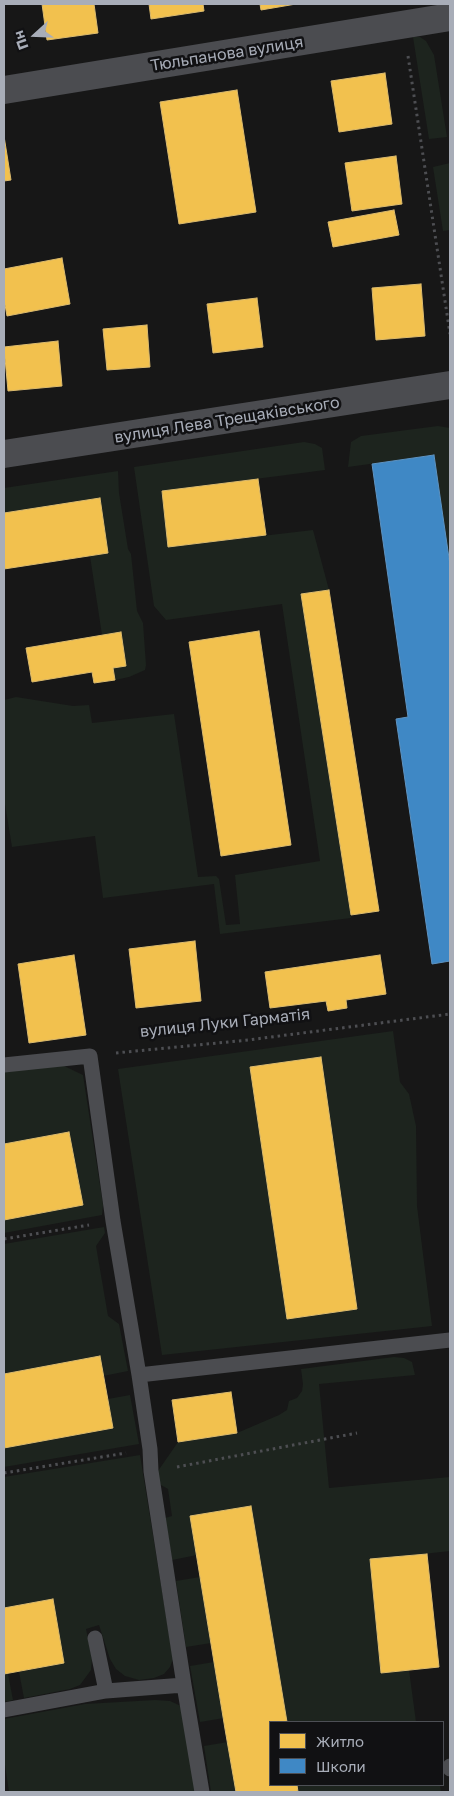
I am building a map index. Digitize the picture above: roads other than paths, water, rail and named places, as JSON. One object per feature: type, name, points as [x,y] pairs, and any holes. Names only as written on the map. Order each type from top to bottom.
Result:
[{"type":"street","name":"Тюльпанова вулиця","points":[[4,90],[450,17]]},
{"type":"street","name":"вулиця Лева Трещаківського","points":[[4,454],[450,385]]},
{"type":"lane","points":[[4,1065],[90,1056],[113,1220],[150,1449],[151,1471],[202,1792]]},
{"type":"lane","points":[[139,1375],[450,1340]]},
{"type":"lane","points":[[95,1638],[106,1691]]},
{"type":"lane","points":[[4,1710],[106,1691],[184,1685]]}]
